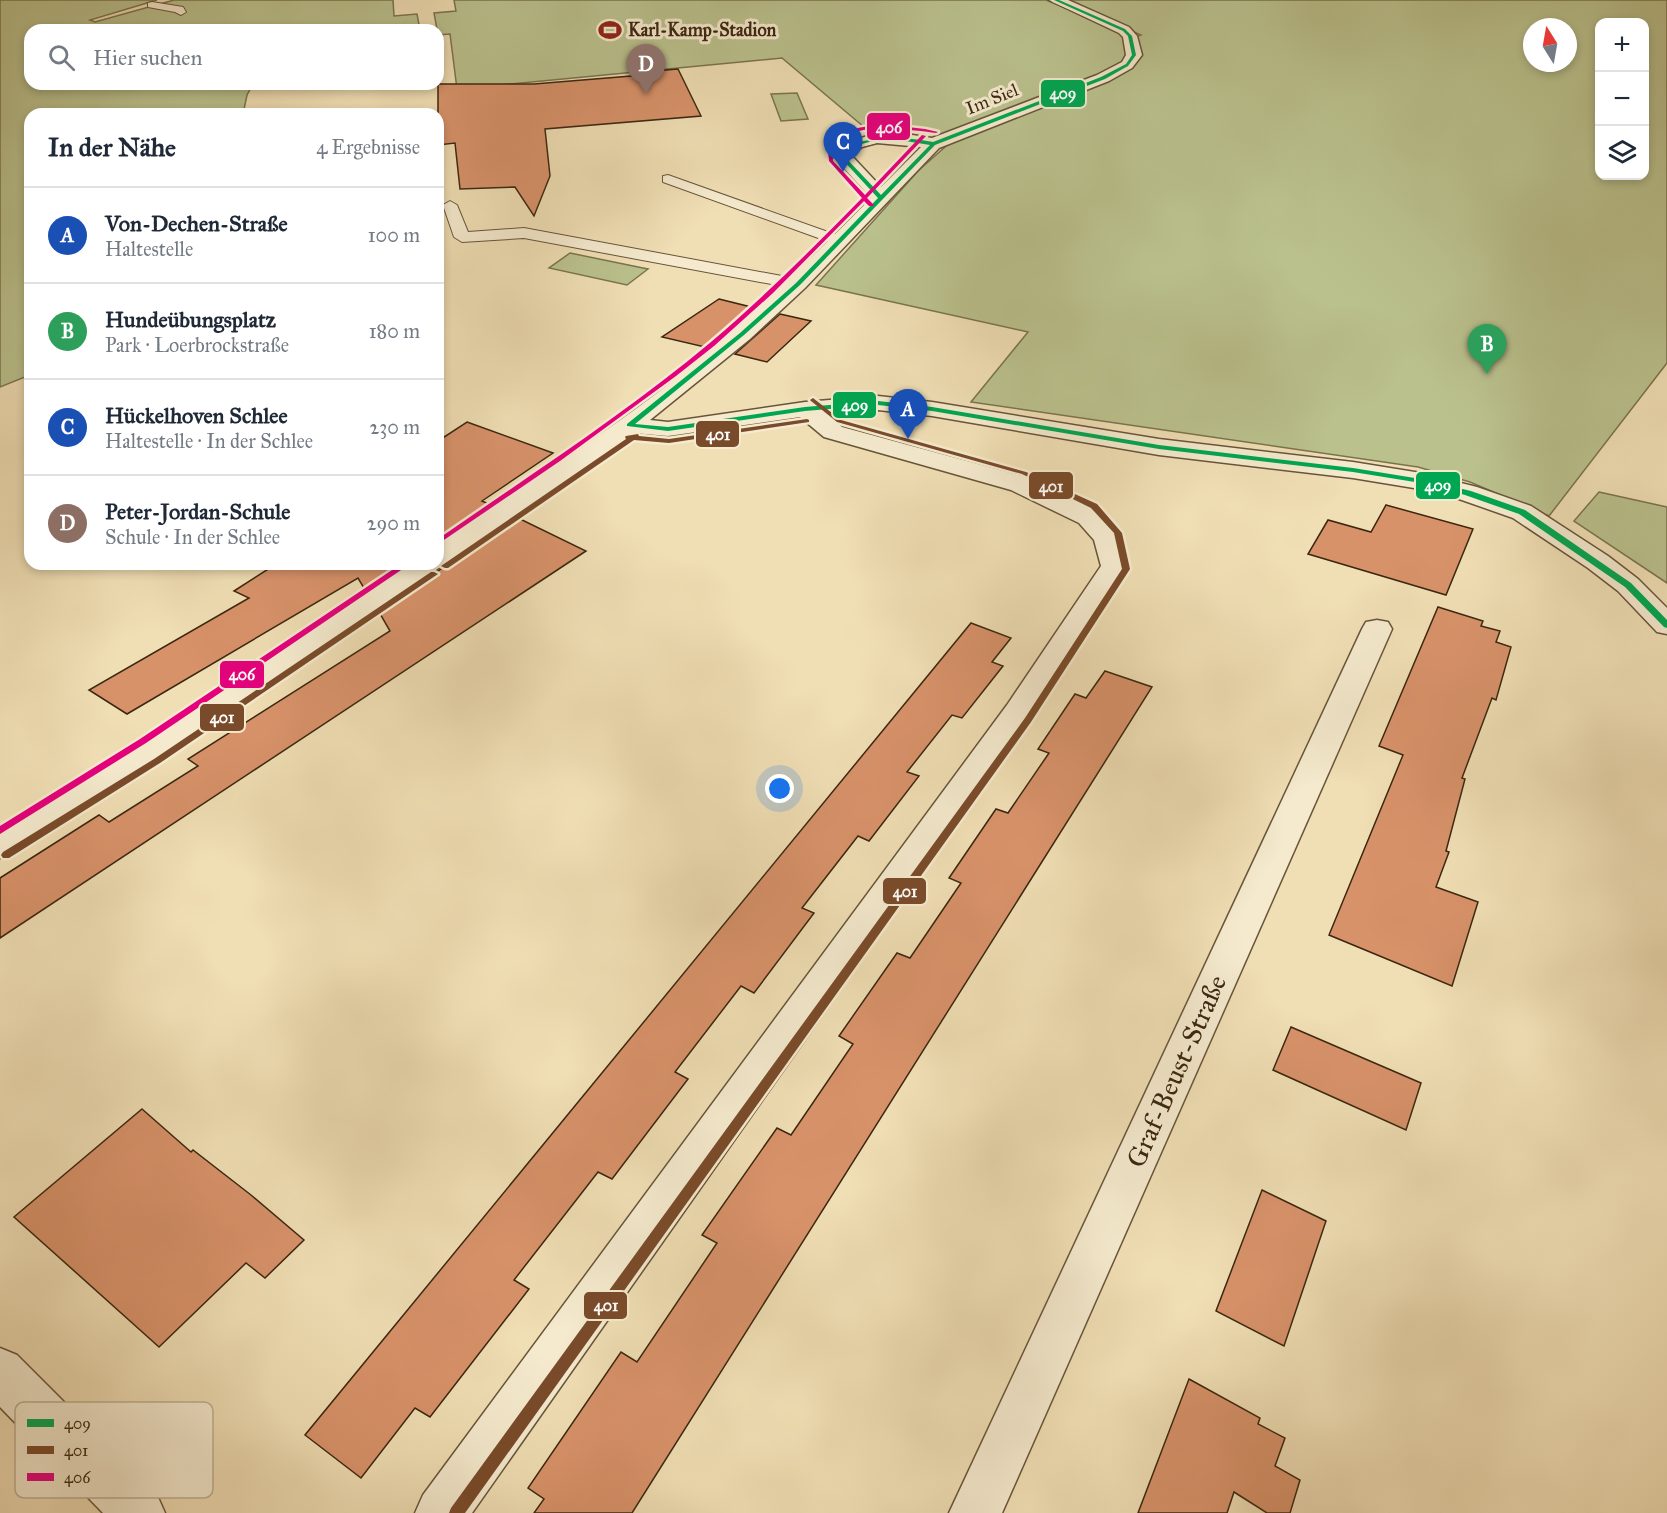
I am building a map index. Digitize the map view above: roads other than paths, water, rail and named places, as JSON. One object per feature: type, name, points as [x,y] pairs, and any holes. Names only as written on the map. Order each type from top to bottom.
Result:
[{"type":"street","name":"Im Siel","points":[[933,144],[1103,78],[1127,65],[1134,55],[1130,36],[1124,30],[1056,0]]},
{"type":"street","points":[[880,197],[842,156],[845,149],[852,144],[876,137],[899,137],[933,144]]},
{"type":"street","points":[[852,144],[866,151],[896,181]]},
{"type":"street","points":[[444,552],[629,425],[742,334],[798,284],[933,144]]},
{"type":"street","points":[[629,425],[668,429],[805,409],[878,403],[932,409],[1159,447],[1353,470],[1421,481],[1468,493],[1522,512],[1598,562],[1628,585],[1667,625]]},
{"type":"street","points":[[441,1513],[1018,713],[1115,566],[1107,539],[1089,517],[1020,484],[833,432],[805,409]]},
{"type":"street","points":[[0,845],[150,751],[418,570]]},
{"type":"street","points":[[1628,585],[1667,590]]},
{"type":"street","name":"Graf-Beust-Straße","points":[[975,1513],[1377,629]]},
{"type":"street","points":[[0,1372],[30,1402]]},
{"type":"street","points":[[125,1498],[140,1513]]},
{"type":"lane","points":[[158,3],[179,9],[181,12]]},
{"type":"lane","points":[[668,179],[840,241]]},
{"type":"lane","points":[[450,205],[462,237],[524,233],[798,284]]},
{"type":"place","name":"Karl-Kamp-Stadion","points":[[610,30]]},
{"type":"place","name":"Peter-Jordan-Schule","points":[[646,94]]},
{"type":"place","name":"Hückelhoven Schlee","points":[[843,172]]},
{"type":"place","name":"Hundeübungsplatz","points":[[1487,374]]},
{"type":"place","name":"Von-Dechen-Straße","points":[[908,439]]}]
